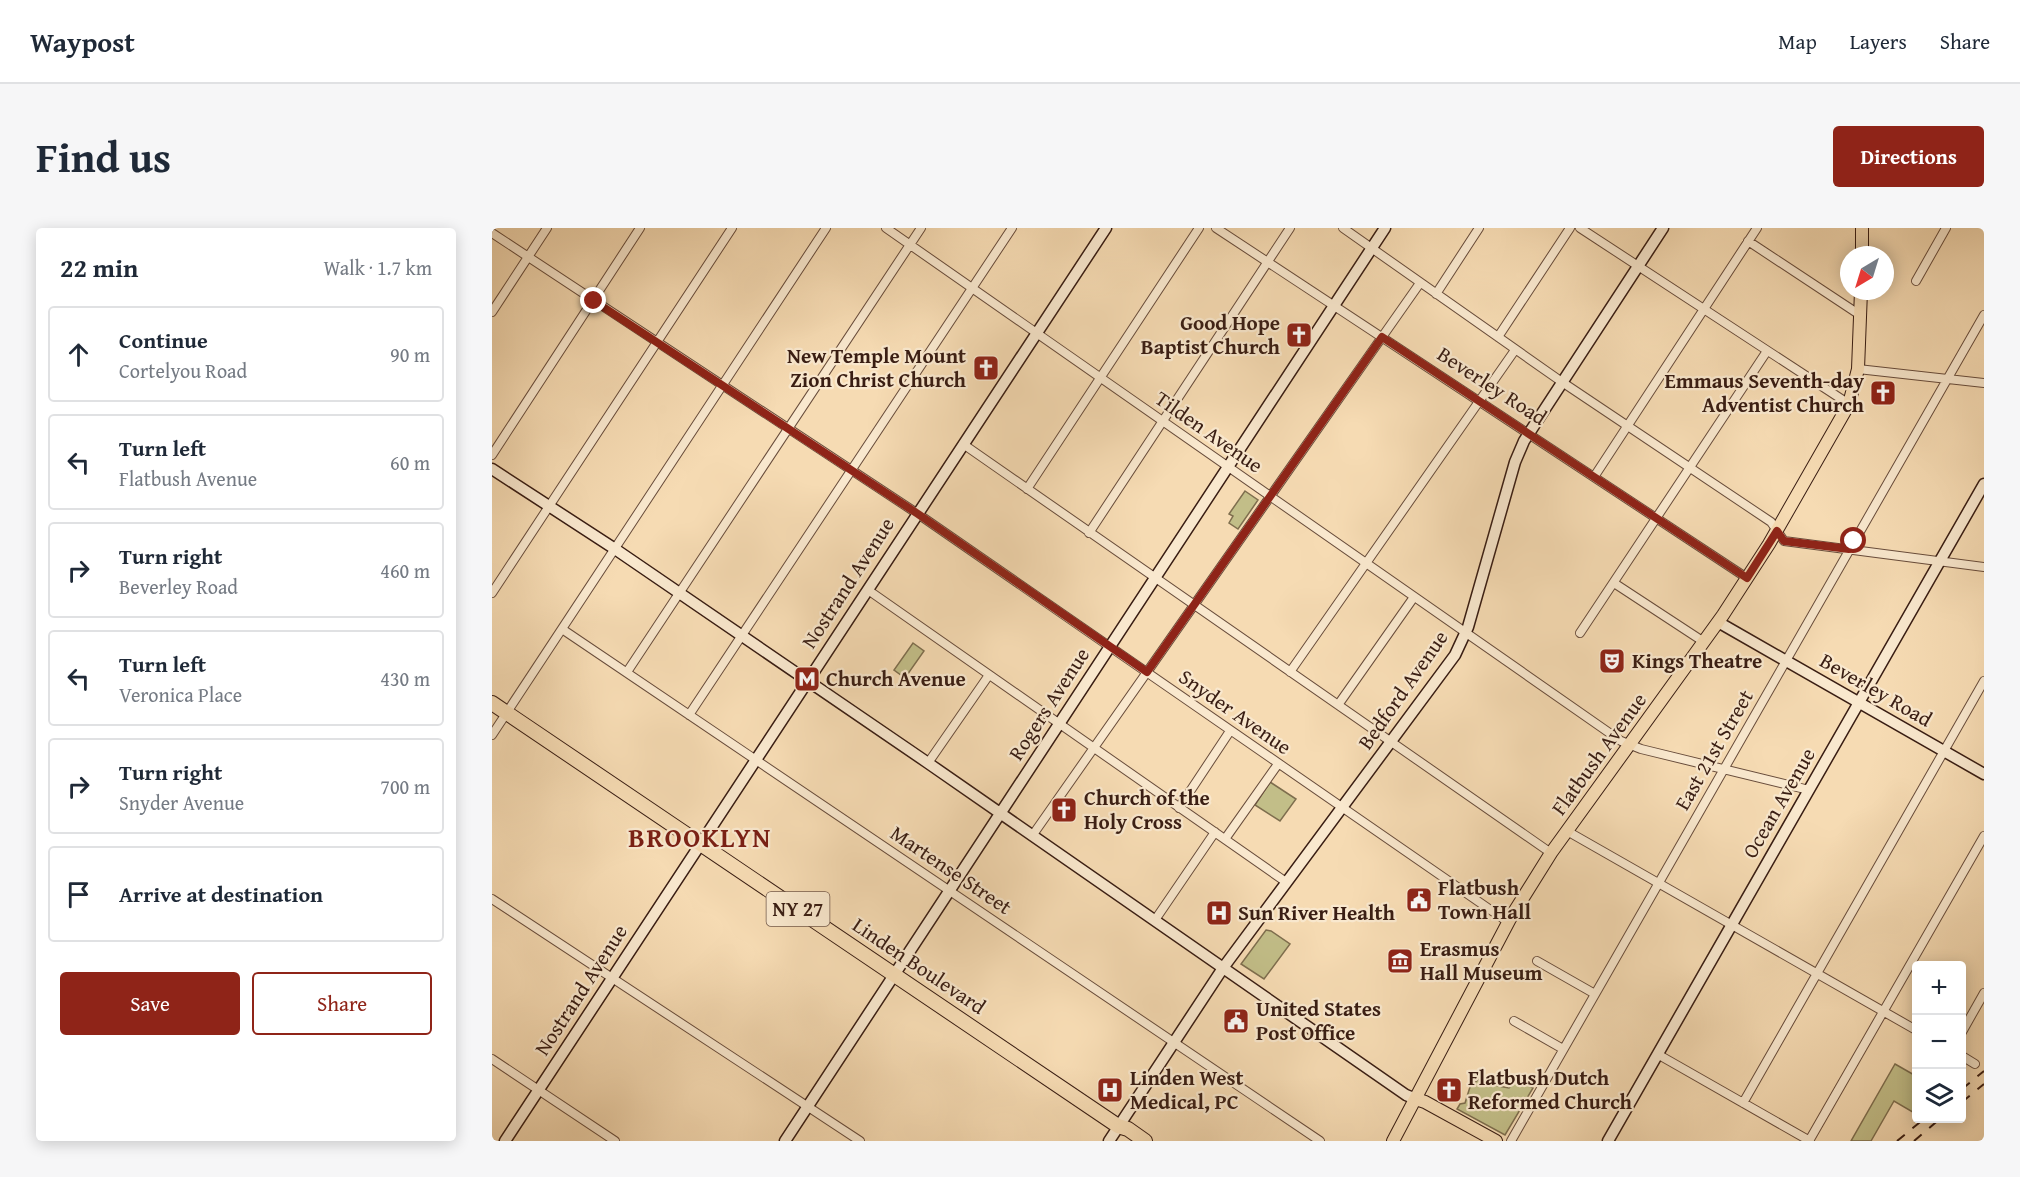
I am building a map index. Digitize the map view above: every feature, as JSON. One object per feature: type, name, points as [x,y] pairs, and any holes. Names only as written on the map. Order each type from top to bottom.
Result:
[{"type":"highway","name":"Linden Boulevard","points":[[492,703],[1118,1126],[1128,1128],[1145,1141]]},
{"type":"highway","points":[[1118,1126],[1120,1141]]},
{"type":"main road","name":"Nostrand Avenue","points":[[505,1141],[1106,228]]},
{"type":"main road","name":"Rogers Avenue","points":[[785,1141],[1385,228]]},
{"type":"main road","name":"Bedford Avenue","points":[[1108,1141],[1223,968],[1449,663],[1466,634],[1515,462],[1529,434],[1562,382],[1664,228]]},
{"type":"main road","points":[[1862,228],[1862,246]]},
{"type":"main road","name":"Flatbush Avenue","points":[[1393,1141],[1508,922],[1551,853],[1630,746],[1747,578],[1777,531],[1849,404],[1858,369],[1861,300]]},
{"type":"main road","points":[[492,469],[680,593],[1406,1095],[1425,1102],[1496,1141]]},
{"type":"main road","name":"Ocean Avenue","points":[[1608,1141],[1984,484]]},
{"type":"main road","name":"Beverley Road","points":[[1718,622],[1984,774]]},
{"type":"street","points":[[492,312],[548,228]]},
{"type":"street","points":[[492,455],[640,228]]},
{"type":"street","points":[[492,593],[732,228]]},
{"type":"street","points":[[492,735],[826,228]]},
{"type":"street","name":"Tilden Avenue","points":[[886,228],[1630,746]]},
{"type":"street","points":[[627,672],[921,228]]},
{"type":"street","points":[[690,715],[1011,228]]},
{"type":"street","points":[[1028,489],[1199,228]]},
{"type":"street","name":"Beverley Road","points":[[1216,228],[1747,578]]},
{"type":"street","points":[[1089,533],[1290,228]]},
{"type":"street","points":[[1343,228],[1515,350],[1771,522],[1784,541],[1984,567]]},
{"type":"street","points":[[1436,294],[1479,228]]},
{"type":"street","points":[[1498,337],[1570,228]]},
{"type":"street","points":[[1580,228],[1849,404]]},
{"type":"street","points":[[1594,477],[1757,228]]},
{"type":"street","points":[[1916,281],[1946,228]]},
{"type":"street","name":"Snyder Avenue","points":[[492,234],[918,514],[1508,922]]},
{"type":"street","points":[[1748,241],[1860,315]]},
{"type":"street","points":[[1032,836],[1420,282]]},
{"type":"street","name":"East 21st Street","points":[[1511,1141],[1984,315]]},
{"type":"street","points":[[1290,672],[1515,350]]},
{"type":"street","points":[[1580,633],[1767,351]]},
{"type":"street","points":[[1858,369],[1984,383]]},
{"type":"street","points":[[963,444],[1551,853]]},
{"type":"street","points":[[1614,583],[1704,642]]},
{"type":"street","points":[[868,590],[1286,882]]},
{"type":"street","points":[[1338,705],[1414,597]]},
{"type":"street","name":"Martense Street","points":[[562,629],[1315,1140]]},
{"type":"street","points":[[928,763],[988,675]]},
{"type":"street","points":[[1743,1103],[1984,681]]},
{"type":"street","points":[[1179,808],[1230,731]]},
{"type":"street","points":[[1630,746],[1809,790]]},
{"type":"street","points":[[1225,839],[1278,764]]},
{"type":"street","points":[[1567,831],[1912,1027]]},
{"type":"street","points":[[1155,920],[1215,832]]},
{"type":"street","points":[[1659,1055],[1810,1141],[1984,837]]},
{"type":"street","points":[[492,899],[860,1141]]},
{"type":"street","points":[[1538,962],[1595,994]]},
{"type":"street","points":[[1966,1025],[1984,993]]},
{"type":"street","points":[[1514,1021],[1563,1049]]},
{"type":"street","points":[[1966,1058],[1975,1064]]},
{"type":"street","points":[[492,1059],[615,1141]]},
{"type":"shaded area","points":[[1245,491],[1258,500],[1238,529],[1229,523],[1233,516],[1229,514]]},
{"type":"shaded area","points":[[913,643],[924,651],[905,678],[894,670]]},
{"type":"shaded area","points":[[1270,782],[1296,799],[1280,821],[1255,805]]},
{"type":"shaded area","points":[[1266,930],[1290,944],[1264,979],[1241,964]]},
{"type":"shaded area","points":[[1895,1064],[1912,1074],[1912,1112],[1894,1101],[1871,1141],[1851,1141]]},
{"type":"shaded area","points":[[1481,1077],[1498,1086],[1509,1088],[1516,1079],[1533,1088],[1505,1135],[1457,1109],[1460,1104],[1465,1103],[1470,1087]]},
{"type":"railway","points":[[1966,1086],[1984,1071]]},
{"type":"railway","points":[[1966,1099],[1984,1084]]},
{"type":"railway","points":[[1897,1141],[1919,1123]]},
{"type":"railway","points":[[1914,1141],[1935,1123]]},
{"type":"place","name":"Good Hope Baptist Church","points":[[1299,335]]},
{"type":"place","name":"New Temple Mount Zion Christ Church","points":[[986,368]]},
{"type":"place","name":"Emmaus Seventh-day Adventist Church","points":[[1883,393]]},
{"type":"place","name":"Kings Theatre","points":[[1612,661]]},
{"type":"place","name":"Church Avenue","points":[[807,679]]},
{"type":"place","name":"Church of the Holy Cross","points":[[1064,810]]},
{"type":"place","name":"Flatbush Town Hall","points":[[1419,900]]},
{"type":"place","name":"Sun River Health","points":[[1219,913]]},
{"type":"place","name":"Erasmus Hall Museum","points":[[1400,961]]},
{"type":"place","name":"United States Post Office","points":[[1236,1021]]},
{"type":"place","name":"Linden West Medical, PC","points":[[1110,1090]]},
{"type":"place","name":"Flatbush Dutch Reformed Church","points":[[1449,1090]]},
{"type":"district","name":"BROOKLYN","points":[[700,838]]},
{"type":"route","points":[[594,301],[918,514],[1147,672],[1382,337],[1747,578],[1777,531],[1784,541],[1849,549],[1854,541]]}]
